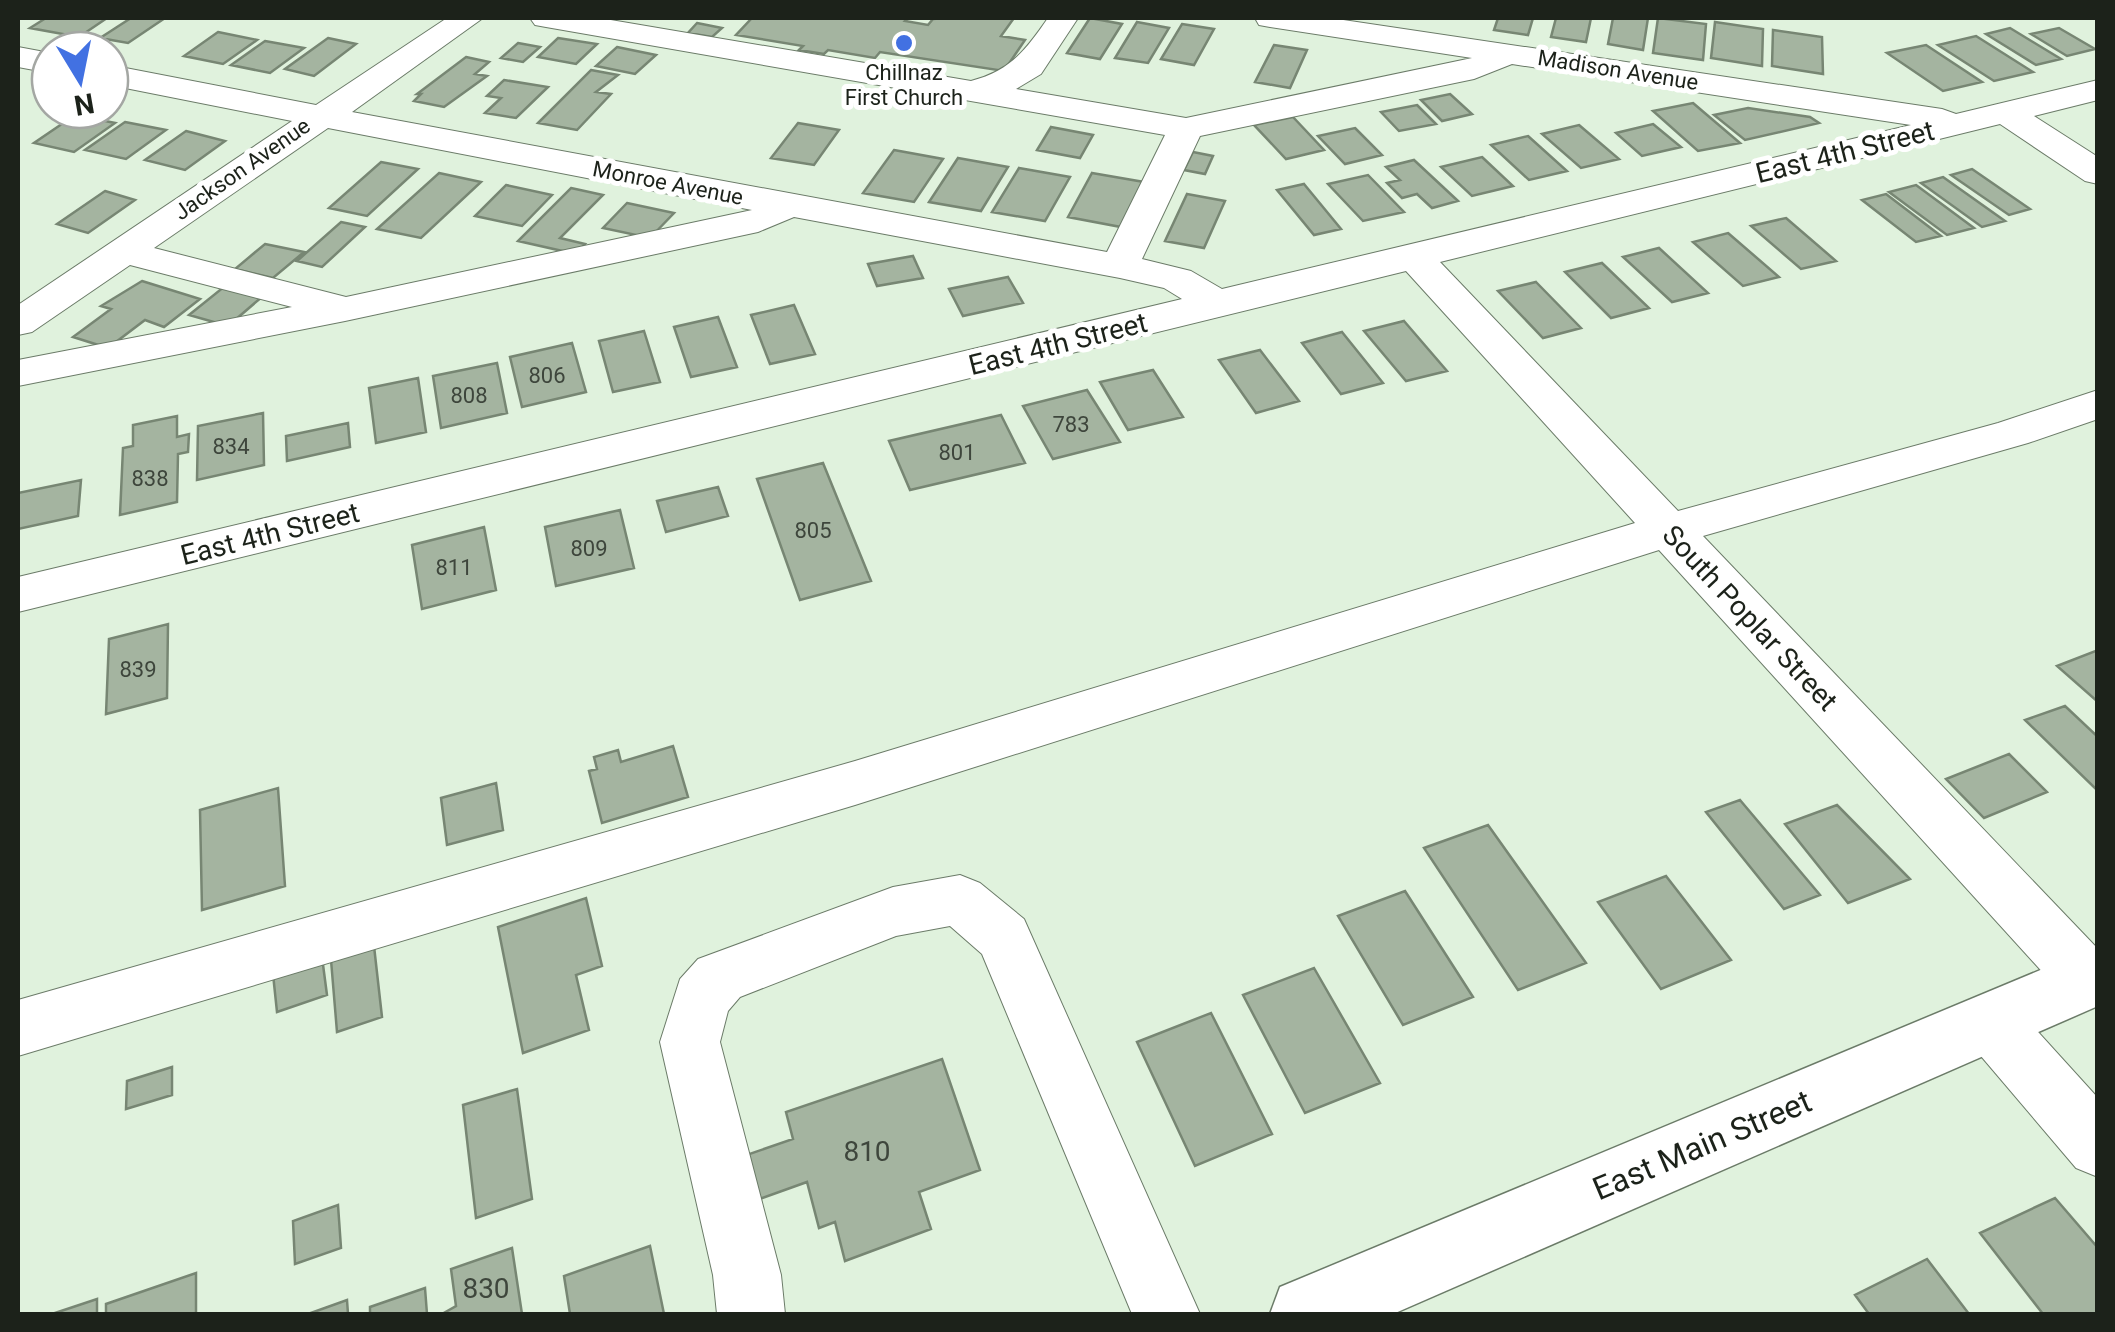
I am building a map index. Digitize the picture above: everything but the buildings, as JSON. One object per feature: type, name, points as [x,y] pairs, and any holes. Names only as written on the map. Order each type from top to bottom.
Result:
[{"type":"main road","name":"East Main Street","points":[[1307,1314],[2092,977]]},
{"type":"street","name":"Jackson Avenue","points":[[18,323],[468,18]]},
{"type":"street","points":[[546,18],[1186,128],[1474,69],[1513,54]]},
{"type":"street","points":[[975,90],[1010,82],[1029,71],[1062,18]]},
{"type":"street","name":"Madison Avenue","points":[[1270,18],[1966,123]]},
{"type":"street","name":"Monroe Avenue","points":[[130,79],[1120,266],[1177,279],[1220,305]]},
{"type":"street","name":"East 4th Street","points":[[18,595],[2098,90]]},
{"type":"street","points":[[2006,113],[2098,173]]},
{"type":"street","points":[[1120,266],[1186,128]]},
{"type":"street","points":[[18,373],[346,309],[758,221],[788,206]]},
{"type":"street","points":[[122,252],[346,309]]},
{"type":"street","name":"South Poplar Street","points":[[1414,256],[2092,977]]},
{"type":"street","points":[[18,1028],[855,783],[1668,530],[2012,433],[2098,404]]},
{"type":"street","points":[[751,1314],[746,1275],[690,1042],[701,998],[718,978],[875,918],[960,900],[1004,937],[1166,1314]]},
{"type":"street","points":[[1990,1022],[2098,1146]]},
{"type":"place","name":"Chillnaz First Church","points":[[904,43]]}]
